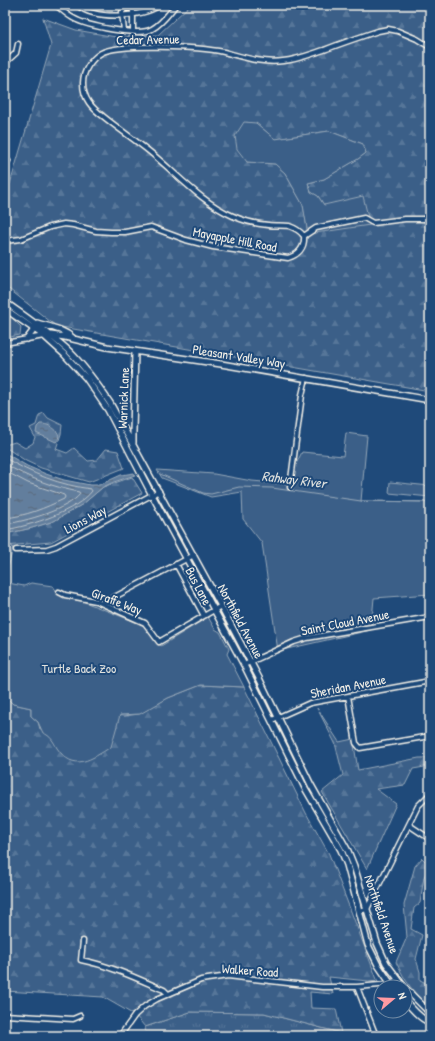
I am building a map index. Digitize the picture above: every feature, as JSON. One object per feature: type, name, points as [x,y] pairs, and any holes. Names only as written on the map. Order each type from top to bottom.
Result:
[{"type":"main road","name":"Northfield Avenue","points":[[5,302],[68,358],[86,378],[125,436],[134,446],[221,606],[311,785],[348,851],[377,943],[386,962],[398,979]]},
{"type":"main road","name":"Northfield Avenue","points":[[5,309],[50,335],[68,350],[91,375],[110,403],[152,495],[244,665],[305,788],[341,850],[347,865],[368,944],[378,965],[387,979]]},
{"type":"main road","points":[[27,339],[33,331],[32,325],[62,331],[74,339]]},
{"type":"main road","name":"Pleasant Valley Way","points":[[44,336],[50,335],[107,347],[306,378],[430,400]]},
{"type":"main road","name":"Warnick Lane","points":[[134,446],[135,351]]},
{"type":"main road","name":"Northfield Avenue","points":[[413,997],[430,1013]]},
{"type":"main road","points":[[413,1009],[428,1022],[430,1022]]},
{"type":"street","points":[[56,5],[74,19],[85,23],[133,32],[153,29],[176,5]]},
{"type":"street","points":[[77,5],[82,9],[123,16],[147,12],[160,5]]},
{"type":"street","points":[[124,30],[122,10],[132,8],[133,32]]},
{"type":"street","name":"Cedar Avenue","points":[[306,235],[290,226],[249,222],[221,210],[204,198],[90,104],[86,98],[83,80],[84,73],[89,64],[100,54],[107,51],[129,48],[187,48],[223,52],[256,60],[282,62],[358,37],[388,29],[416,39],[430,47]]},
{"type":"street","points":[[5,63],[16,53],[18,44]]},
{"type":"street","points":[[5,73],[7,79],[5,90]]},
{"type":"street","points":[[306,235],[316,228],[364,218],[373,223],[430,218]]},
{"type":"street","name":"Mayapple Hill Road","points":[[5,241],[21,239],[56,225],[73,225],[96,231],[111,232],[125,232],[151,227],[186,240],[213,247],[283,259],[297,255],[304,245],[306,235]]},
{"type":"street","points":[[5,343],[44,336]]},
{"type":"street","points":[[290,487],[302,395],[306,378]]},
{"type":"street","name":"Lions Way","points":[[16,550],[47,549],[56,546],[159,491]]},
{"type":"street","points":[[101,603],[194,555]]},
{"type":"street","name":"Bus Lane","points":[[176,564],[204,616]]},
{"type":"street","name":"Giraffe Way","points":[[59,592],[65,595],[101,603],[145,623],[159,642],[221,606]]},
{"type":"street","name":"Saint Cloud Avenue","points":[[244,665],[294,642],[307,638],[430,617]]},
{"type":"street","name":"Sheridan Avenue","points":[[272,720],[310,703],[430,681]]},
{"type":"street","points":[[348,696],[358,747],[362,748],[430,736]]},
{"type":"street","points":[[359,911],[367,909],[418,806],[430,794]]},
{"type":"street","points":[[408,825],[430,839]]},
{"type":"street","points":[[363,897],[369,897],[374,894]]},
{"type":"street","points":[[83,941],[81,960],[120,970],[164,990],[168,994]]},
{"type":"street","name":"Walker Road","points":[[120,1036],[135,1015],[145,1006],[201,980],[228,976],[322,987],[373,987]]},
{"type":"street","points":[[357,987],[376,1036]]},
{"type":"street","points":[[5,1015],[73,1019],[80,1016]]},
{"type":"green space","points":[[190,5],[430,5],[430,391],[56,326],[5,286],[5,183],[10,184],[51,45],[43,18],[76,30],[116,37],[158,35]],"holes":[[[256,123],[275,139],[329,131],[363,144],[366,153],[358,159],[324,179],[308,183],[310,192],[318,196],[324,205],[308,234],[303,205],[285,173],[275,164],[247,162]]]},
{"type":"green space","points":[[244,122],[256,123],[275,139],[329,131],[363,144],[366,153],[358,159],[324,179],[308,183],[311,192],[318,196],[324,205],[363,196],[370,225],[308,234],[303,205],[285,173],[275,164],[247,162],[237,149],[235,136]]},
{"type":"green space","points":[[5,311],[21,327],[20,335],[5,338]]},
{"type":"green space","points":[[44,413],[48,418],[62,425],[61,434],[56,449],[67,453],[74,448],[88,461],[97,460],[106,449],[118,451],[124,468],[89,482],[41,468],[26,461],[5,447],[5,445],[15,442],[25,448],[33,443],[35,437],[30,428],[36,425],[39,415]]},
{"type":"green space","points":[[346,433],[367,436],[361,501],[430,502],[430,594],[374,598],[371,630],[278,651],[262,543],[243,519],[242,492],[211,497],[162,478],[157,470],[214,474],[252,481],[286,484],[302,452],[343,456]]},
{"type":"green space","points":[[132,477],[142,493],[51,542],[5,546],[5,534],[54,521],[83,504],[103,487]]},
{"type":"green space","points":[[390,482],[430,486],[430,497],[389,493]]},
{"type":"green space","name":"Turtle Back Zoo","points":[[5,546],[13,546],[6,579],[8,583],[24,586],[31,583],[53,586],[59,595],[82,601],[143,625],[161,646],[208,617],[215,629],[220,632],[229,649],[227,654],[244,687],[201,685],[168,698],[140,714],[120,715],[111,747],[97,756],[83,761],[76,762],[63,756],[50,737],[43,733],[38,722],[31,716],[31,708],[13,704],[7,698],[5,700]]},
{"type":"green space","points":[[201,685],[244,687],[306,813],[329,854],[377,979],[373,979],[373,981],[329,977],[333,994],[310,992],[311,1008],[336,1009],[341,1033],[264,1013],[190,1012],[145,1027],[136,1016],[103,997],[5,991],[6,698],[13,704],[31,708],[31,716],[38,722],[40,729],[92,713],[124,716],[139,714],[168,698]]},
{"type":"green space","points":[[317,708],[339,742],[353,739],[358,770],[419,758],[430,758],[430,766],[413,769],[405,785],[376,789],[396,804],[367,869],[322,792],[343,775],[335,743]]},
{"type":"green space","points":[[422,858],[430,866],[424,877],[420,903],[414,908],[411,929],[422,935],[416,959],[420,972],[420,980],[430,985],[430,1008],[413,991],[413,979],[405,979],[396,962],[407,937],[404,905],[415,866]]},
{"type":"green space","points":[[190,1012],[264,1013],[341,1033],[344,1036],[146,1036],[145,1027]]},
{"type":"water","points":[[40,424],[48,425],[55,429],[59,435],[56,442],[36,433],[37,427]]},
{"type":"water","points":[[5,453],[27,466],[46,474],[64,480],[90,485],[99,485],[121,475],[134,473],[135,475],[103,487],[83,504],[54,521],[5,534]]},
{"type":"waterway","name":"Rahway River","points":[[160,474],[203,493],[211,494],[239,487],[272,488],[361,501],[430,502]]}]
